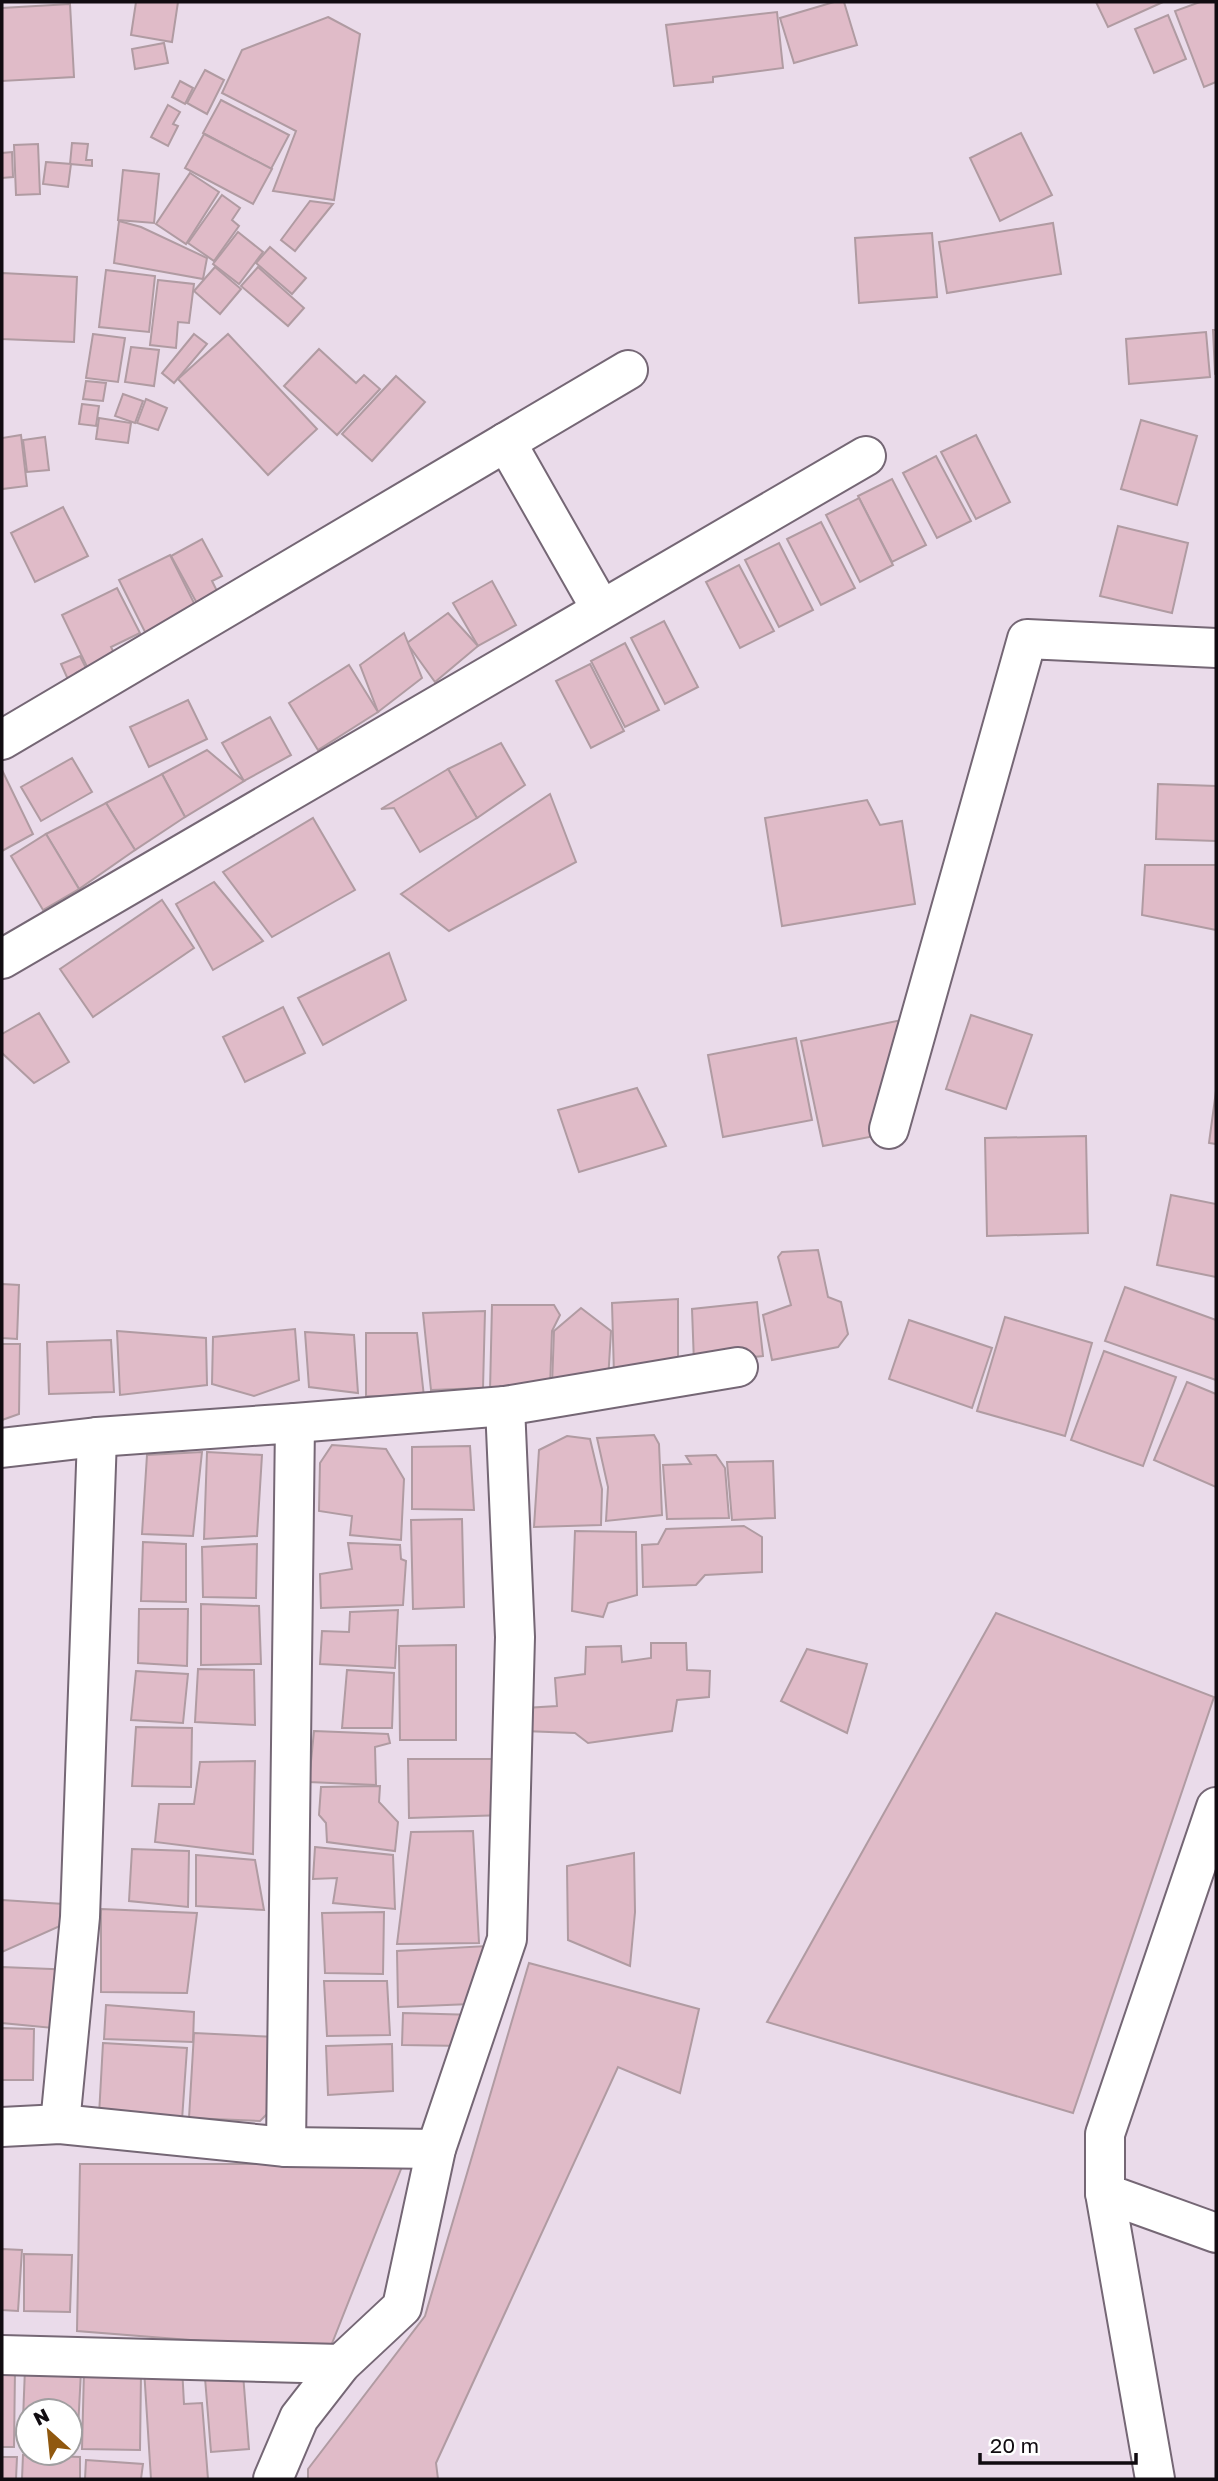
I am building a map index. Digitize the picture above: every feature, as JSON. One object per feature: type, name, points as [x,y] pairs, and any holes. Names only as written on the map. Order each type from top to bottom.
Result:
[{"type":"street","points":[[2,740],[628,370]]},
{"type":"street","points":[[506,442],[601,609]]},
{"type":"street","points":[[2,959],[866,456]]},
{"type":"street","points":[[889,1129],[1027,639],[1216,648]]},
{"type":"street","points":[[2,1448],[97,1437],[505,1406],[738,1367]]},
{"type":"street","points":[[273,2479],[299,2418],[341,2364],[402,2307],[436,2149],[507,1939],[515,1637],[505,1406]]},
{"type":"street","points":[[286,2147],[295,1423]]},
{"type":"street","points":[[60,2124],[80,1917],[97,1437]]},
{"type":"street","points":[[1155,2479],[1105,2193],[1105,2134],[1216,1807]]},
{"type":"street","points":[[2,2127],[60,2124],[286,2147],[436,2149]]},
{"type":"street","points":[[1105,2193],[1216,2233]]},
{"type":"street","points":[[2,2355],[341,2364]]},
{"type":"building","points":[[136,2],[178,2],[172,42],[131,35]]},
{"type":"building","points":[[834,2],[844,2],[857,45],[794,63],[780,18]]},
{"type":"building","points":[[1096,2],[1163,2],[1108,27]]},
{"type":"building","points":[[1200,2],[1216,2],[1216,82],[1204,87],[1175,11]]},
{"type":"building","points":[[70,4],[74,77],[2,81],[2,8]]},
{"type":"building","points":[[777,12],[783,68],[713,77],[713,82],[674,86],[666,25]]},
{"type":"building","points":[[1168,15],[1186,59],[1154,73],[1135,29]]},
{"type":"building","points":[[328,17],[360,34],[334,200],[273,191],[296,131],[222,93],[242,50]]},
{"type":"building","points":[[164,43],[168,63],[135,69],[132,49]]},
{"type":"building","points":[[205,70],[224,80],[207,114],[187,103]]},
{"type":"building","points":[[180,81],[193,88],[185,104],[172,97]]},
{"type":"building","points":[[221,100],[289,135],[271,169],[203,133]]},
{"type":"building","points":[[168,105],[180,112],[173,124],[178,126],[168,146],[151,137]]},
{"type":"building","points":[[1021,133],[1052,195],[1000,221],[970,158]]},
{"type":"building","points":[[204,134],[272,169],[253,204],[185,168]]},
{"type":"building","points":[[72,143],[88,144],[86,160],[92,160],[92,166],[70,164]]},
{"type":"building","points":[[38,144],[40,194],[16,195],[14,145]]},
{"type":"building","points":[[12,152],[13,177],[2,178],[2,153]]},
{"type":"building","points":[[46,162],[71,164],[68,187],[43,184]]},
{"type":"building","points":[[123,170],[159,174],[154,223],[118,220]]},
{"type":"building","points":[[190,173],[219,192],[186,244],[156,224]]},
{"type":"building","points":[[222,195],[240,208],[232,220],[239,226],[214,261],[188,243]]},
{"type":"building","points":[[310,201],[333,204],[295,251],[281,240]]},
{"type":"building","points":[[119,221],[141,227],[207,258],[203,279],[114,263]]},
{"type":"building","points":[[1053,223],[1061,274],[947,293],[939,242]]},
{"type":"building","points":[[238,232],[263,252],[239,284],[213,264]]},
{"type":"building","points":[[932,233],[937,297],[859,303],[855,238]]},
{"type":"building","points":[[270,247],[306,278],[292,294],[256,263]]},
{"type":"building","points":[[215,267],[241,289],[220,314],[194,291]]},
{"type":"building","points":[[258,267],[304,308],[288,326],[241,286]]},
{"type":"building","points":[[106,270],[155,276],[149,332],[99,327]]},
{"type":"building","points":[[2,273],[77,277],[74,342],[2,339]]},
{"type":"building","points":[[158,280],[194,284],[189,323],[178,322],[176,348],[150,345]]},
{"type":"building","points":[[1213,330],[1216,330],[1215,373]]},
{"type":"building","points":[[1206,332],[1210,377],[1129,384],[1126,339]]},
{"type":"building","points":[[93,334],[125,338],[118,382],[86,378]]},
{"type":"building","points":[[194,334],[207,344],[174,383],[162,373]]},
{"type":"building","points":[[228,334],[317,429],[268,475],[178,379]]},
{"type":"building","points":[[131,347],[159,350],[154,386],[125,382]]},
{"type":"building","points":[[319,349],[356,383],[364,375],[380,389],[337,435],[284,386]]},
{"type":"building","points":[[396,376],[425,402],[372,461],[342,434]]},
{"type":"building","points":[[86,381],[106,383],[103,401],[83,399]]},
{"type":"building","points":[[123,394],[143,401],[135,423],[115,416]]},
{"type":"building","points":[[146,399],[167,408],[158,430],[137,423]]},
{"type":"building","points":[[82,404],[99,406],[96,426],[79,424]]},
{"type":"building","points":[[99,418],[131,423],[128,443],[96,439]]},
{"type":"building","points":[[1141,420],[1197,436],[1177,505],[1121,489]]},
{"type":"building","points":[[21,435],[27,486],[2,489],[2,438]]},
{"type":"building","points":[[976,435],[1010,502],[976,519],[941,452]]},
{"type":"building","points":[[45,437],[49,470],[27,472],[23,440]]},
{"type":"building","points":[[936,456],[971,521],[937,538],[903,473]]},
{"type":"building","points":[[892,479],[926,545],[892,562],[858,496]]},
{"type":"building","points":[[859,498],[893,565],[860,582],[826,515]]},
{"type":"building","points":[[63,507],[88,556],[35,582],[11,533]]},
{"type":"building","points":[[821,522],[855,588],[821,605],[787,539]]},
{"type":"building","points":[[1118,526],[1188,543],[1172,613],[1100,596]]},
{"type":"building","points":[[202,539],[222,576],[212,581],[220,597],[199,607],[171,556]]},
{"type":"building","points":[[779,543],[813,610],[779,627],[745,560]]},
{"type":"building","points":[[170,555],[201,617],[150,642],[119,580]]},
{"type":"building","points":[[739,565],[774,631],[740,648],[706,582]]},
{"type":"building","points":[[492,581],[516,625],[478,646],[453,603]]},
{"type":"building","points":[[117,588],[140,633],[111,647],[118,661],[91,675],[62,615]]},
{"type":"building","points":[[448,613],[478,646],[435,682],[407,643]]},
{"type":"building","points":[[664,621],[698,687],[665,704],[631,638]]},
{"type":"building","points":[[404,633],[422,678],[378,712],[360,665]]},
{"type":"building","points":[[625,643],[659,710],[625,727],[591,661]]},
{"type":"building","points":[[80,656],[86,668],[76,673],[80,681],[71,686],[61,664]]},
{"type":"building","points":[[590,664],[624,731],[591,748],[556,681]]},
{"type":"building","points":[[349,665],[378,712],[318,750],[289,703]]},
{"type":"building","points":[[188,700],[207,739],[149,767],[130,727]]},
{"type":"building","points":[[270,717],[291,755],[244,781],[222,743]]},
{"type":"building","points":[[501,743],[525,785],[477,818],[448,769]]},
{"type":"building","points":[[207,750],[244,781],[185,817],[162,774]]},
{"type":"building","points":[[72,758],[92,792],[41,821],[21,787]]},
{"type":"building","points":[[448,769],[477,818],[420,852],[394,808],[381,809]]},
{"type":"building","points":[[2,770],[33,834],[2,851]]},
{"type":"building","points":[[162,774],[185,817],[135,850],[106,803]]},
{"type":"building","points":[[1158,784],[1216,786],[1216,841],[1156,839]]},
{"type":"building","points":[[550,794],[576,862],[449,931],[401,894]]},
{"type":"building","points":[[867,800],[880,825],[902,821],[915,904],[782,926],[765,818]]},
{"type":"building","points":[[106,803],[135,850],[79,889],[46,834]]},
{"type":"building","points":[[313,818],[355,890],[272,937],[223,872]]},
{"type":"building","points":[[46,834],[79,889],[43,910],[11,856]]},
{"type":"building","points":[[1145,865],[1216,865],[1216,930],[1142,915]]},
{"type":"building","points":[[214,882],[263,941],[213,970],[176,904]]},
{"type":"building","points":[[162,900],[194,948],[93,1017],[60,969]]},
{"type":"building","points":[[389,953],[406,1000],[323,1045],[298,998]]},
{"type":"building","points":[[283,1007],[305,1053],[245,1082],[223,1037]]},
{"type":"building","points":[[39,1013],[69,1062],[34,1083],[2,1053],[2,1034]]},
{"type":"building","points":[[971,1015],[1032,1035],[1006,1109],[946,1089]]},
{"type":"building","points":[[911,1018],[880,1135],[823,1146],[801,1041]]},
{"type":"building","points":[[796,1038],[812,1120],[723,1137],[708,1055]]},
{"type":"building","points":[[637,1088],[666,1146],[579,1172],[558,1110]]},
{"type":"building","points":[[1216,1091],[1216,1144],[1209,1143]]},
{"type":"building","points":[[1086,1136],[1088,1233],[987,1236],[985,1138]]},
{"type":"building","points":[[1171,1195],[1216,1204],[1216,1277],[1157,1265]]},
{"type":"building","points":[[818,1250],[828,1297],[841,1302],[848,1334],[838,1347],[772,1360],[763,1315],[791,1305],[778,1257],[782,1252]]},
{"type":"building","points":[[2,1284],[19,1285],[17,1339],[2,1338]]},
{"type":"building","points":[[1125,1287],[1216,1320],[1216,1380],[1105,1341]]},
{"type":"building","points":[[678,1299],[678,1368],[614,1375],[612,1303]]},
{"type":"building","points":[[757,1302],[763,1356],[694,1363],[692,1309]]},
{"type":"building","points":[[492,1305],[554,1305],[560,1315],[552,1331],[550,1387],[490,1391]]},
{"type":"building","points":[[581,1308],[611,1331],[608,1381],[552,1385],[554,1331]]},
{"type":"building","points":[[485,1311],[483,1388],[431,1390],[423,1313]]},
{"type":"building","points":[[1005,1317],[1092,1343],[1065,1436],[977,1411]]},
{"type":"building","points":[[909,1320],[992,1348],[972,1408],[889,1379]]},
{"type":"building","points":[[295,1329],[299,1380],[254,1396],[212,1384],[213,1337]]},
{"type":"building","points":[[117,1331],[206,1338],[207,1385],[120,1395]]},
{"type":"building","points":[[305,1332],[354,1335],[358,1393],[309,1387]]},
{"type":"building","points":[[366,1333],[417,1333],[424,1397],[366,1396]]},
{"type":"building","points":[[111,1340],[114,1392],[49,1394],[47,1342]]},
{"type":"building","points":[[2,1344],[20,1344],[19,1414],[2,1420]]},
{"type":"building","points":[[1104,1351],[1176,1377],[1143,1466],[1071,1440]]},
{"type":"building","points":[[1187,1382],[1216,1394],[1216,1487],[1154,1460]]},
{"type":"building","points":[[654,1435],[659,1444],[662,1515],[606,1521],[608,1487],[597,1438]]},
{"type":"building","points":[[567,1436],[590,1439],[602,1489],[601,1525],[534,1527],[539,1450]]},
{"type":"building","points":[[332,1445],[386,1449],[404,1479],[401,1540],[350,1535],[352,1516],[319,1511],[320,1463]]},
{"type":"building","points":[[470,1446],[474,1510],[412,1509],[412,1447]]},
{"type":"building","points":[[202,1452],[193,1536],[142,1534],[147,1455]]},
{"type":"building","points":[[207,1452],[262,1455],[257,1536],[204,1539]]},
{"type":"building","points":[[716,1455],[725,1468],[729,1518],[667,1519],[663,1465],[691,1464],[686,1456]]},
{"type":"building","points":[[773,1461],[775,1518],[732,1520],[727,1462]]},
{"type":"building","points":[[462,1519],[464,1607],[413,1609],[411,1520]]},
{"type":"building","points":[[744,1526],[762,1537],[762,1572],[705,1575],[696,1585],[643,1587],[642,1545],[658,1544],[666,1529]]},
{"type":"building","points":[[575,1531],[636,1532],[637,1595],[608,1603],[603,1617],[572,1611]]},
{"type":"building","points":[[143,1542],[186,1544],[186,1602],[141,1601]]},
{"type":"building","points":[[348,1543],[400,1545],[401,1559],[406,1561],[403,1605],[321,1608],[320,1574],[352,1569]]},
{"type":"building","points":[[257,1544],[256,1598],[203,1597],[202,1547]]},
{"type":"building","points":[[201,1604],[259,1606],[261,1664],[201,1665]]},
{"type":"building","points":[[139,1609],[188,1609],[187,1666],[138,1663]]},
{"type":"building","points":[[398,1610],[395,1668],[320,1664],[322,1631],[349,1632],[350,1612]]},
{"type":"building","points":[[996,1613],[1214,1697],[1073,2113],[767,2022]]},
{"type":"building","points":[[651,1643],[686,1643],[687,1670],[710,1671],[709,1697],[677,1700],[672,1731],[588,1743],[575,1733],[524,1731],[525,1708],[557,1706],[555,1678],[585,1674],[586,1647],[621,1646],[622,1662],[651,1658]]},
{"type":"building","points":[[456,1645],[456,1740],[400,1740],[399,1646]]},
{"type":"building","points":[[807,1649],[867,1664],[847,1733],[781,1701]]},
{"type":"building","points":[[198,1669],[254,1670],[255,1725],[195,1722]]},
{"type":"building","points":[[347,1670],[394,1673],[392,1728],[342,1728]]},
{"type":"building","points":[[136,1671],[188,1674],[183,1723],[131,1720]]},
{"type":"building","points":[[136,1727],[192,1728],[191,1787],[132,1786]]},
{"type":"building","points":[[314,1731],[388,1734],[390,1743],[375,1747],[376,1785],[309,1782]]},
{"type":"building","points":[[408,1759],[507,1759],[506,1815],[409,1818]]},
{"type":"building","points":[[255,1761],[253,1854],[155,1842],[159,1804],[194,1804],[200,1762]]},
{"type":"building","points":[[380,1786],[379,1802],[398,1822],[395,1851],[327,1842],[326,1823],[319,1815],[321,1787]]},
{"type":"building","points":[[473,1831],[479,1943],[397,1944],[411,1832]]},
{"type":"building","points":[[315,1847],[393,1855],[395,1909],[333,1903],[337,1878],[313,1879]]},
{"type":"building","points":[[132,1849],[189,1851],[188,1907],[129,1901]]},
{"type":"building","points":[[634,1853],[635,1912],[630,1966],[568,1940],[567,1866]]},
{"type":"building","points":[[196,1855],[255,1860],[264,1910],[196,1906]]},
{"type":"building","points":[[2,1900],[64,1904],[80,1917],[2,1952]]},
{"type":"building","points":[[101,1909],[197,1913],[187,1993],[101,1992]]},
{"type":"building","points":[[384,1912],[383,1974],[325,1973],[322,1913]]},
{"type":"building","points":[[487,1946],[471,2004],[398,2007],[397,1951]]},
{"type":"building","points":[[529,1963],[699,2009],[680,2093],[618,2067],[436,2463],[438,2479],[308,2479],[308,2469],[425,2316]]},
{"type":"building","points":[[2,1967],[75,1970],[53,2028],[2,2023]]},
{"type":"building","points":[[324,1981],[387,1981],[390,2035],[327,2036]]},
{"type":"building","points":[[106,2005],[194,2012],[193,2042],[104,2039]]},
{"type":"building","points":[[403,2013],[477,2015],[464,2046],[402,2045]]},
{"type":"building","points":[[2,2028],[34,2029],[33,2080],[2,2080]]},
{"type":"building","points":[[194,2033],[277,2037],[271,2110],[260,2121],[189,2118]]},
{"type":"building","points":[[103,2043],[187,2048],[182,2120],[99,2115]]},
{"type":"building","points":[[392,2044],[393,2091],[328,2095],[326,2046]]},
{"type":"building","points":[[80,2164],[403,2164],[329,2351],[77,2331]]},
{"type":"building","points":[[2,2249],[22,2250],[18,2311],[2,2310]]},
{"type":"building","points":[[24,2254],[72,2255],[70,2312],[24,2311]]},
{"type":"building","points":[[182,2367],[184,2404],[202,2403],[208,2479],[151,2479],[144,2369]]},
{"type":"building","points":[[2,2368],[15,2369],[14,2447],[2,2447]]},
{"type":"building","points":[[25,2368],[81,2371],[80,2397],[24,2397]]},
{"type":"building","points":[[84,2371],[141,2373],[140,2450],[84,2449]]},
{"type":"building","points":[[243,2374],[249,2449],[211,2452],[205,2378]]},
{"type":"building","points":[[2,2457],[14,2457],[16,2479],[2,2479]]},
{"type":"building","points":[[86,2460],[143,2464],[141,2479],[85,2479]]},
{"type":"building","points":[[22,2467],[80,2467],[80,2479],[22,2479]]}]
